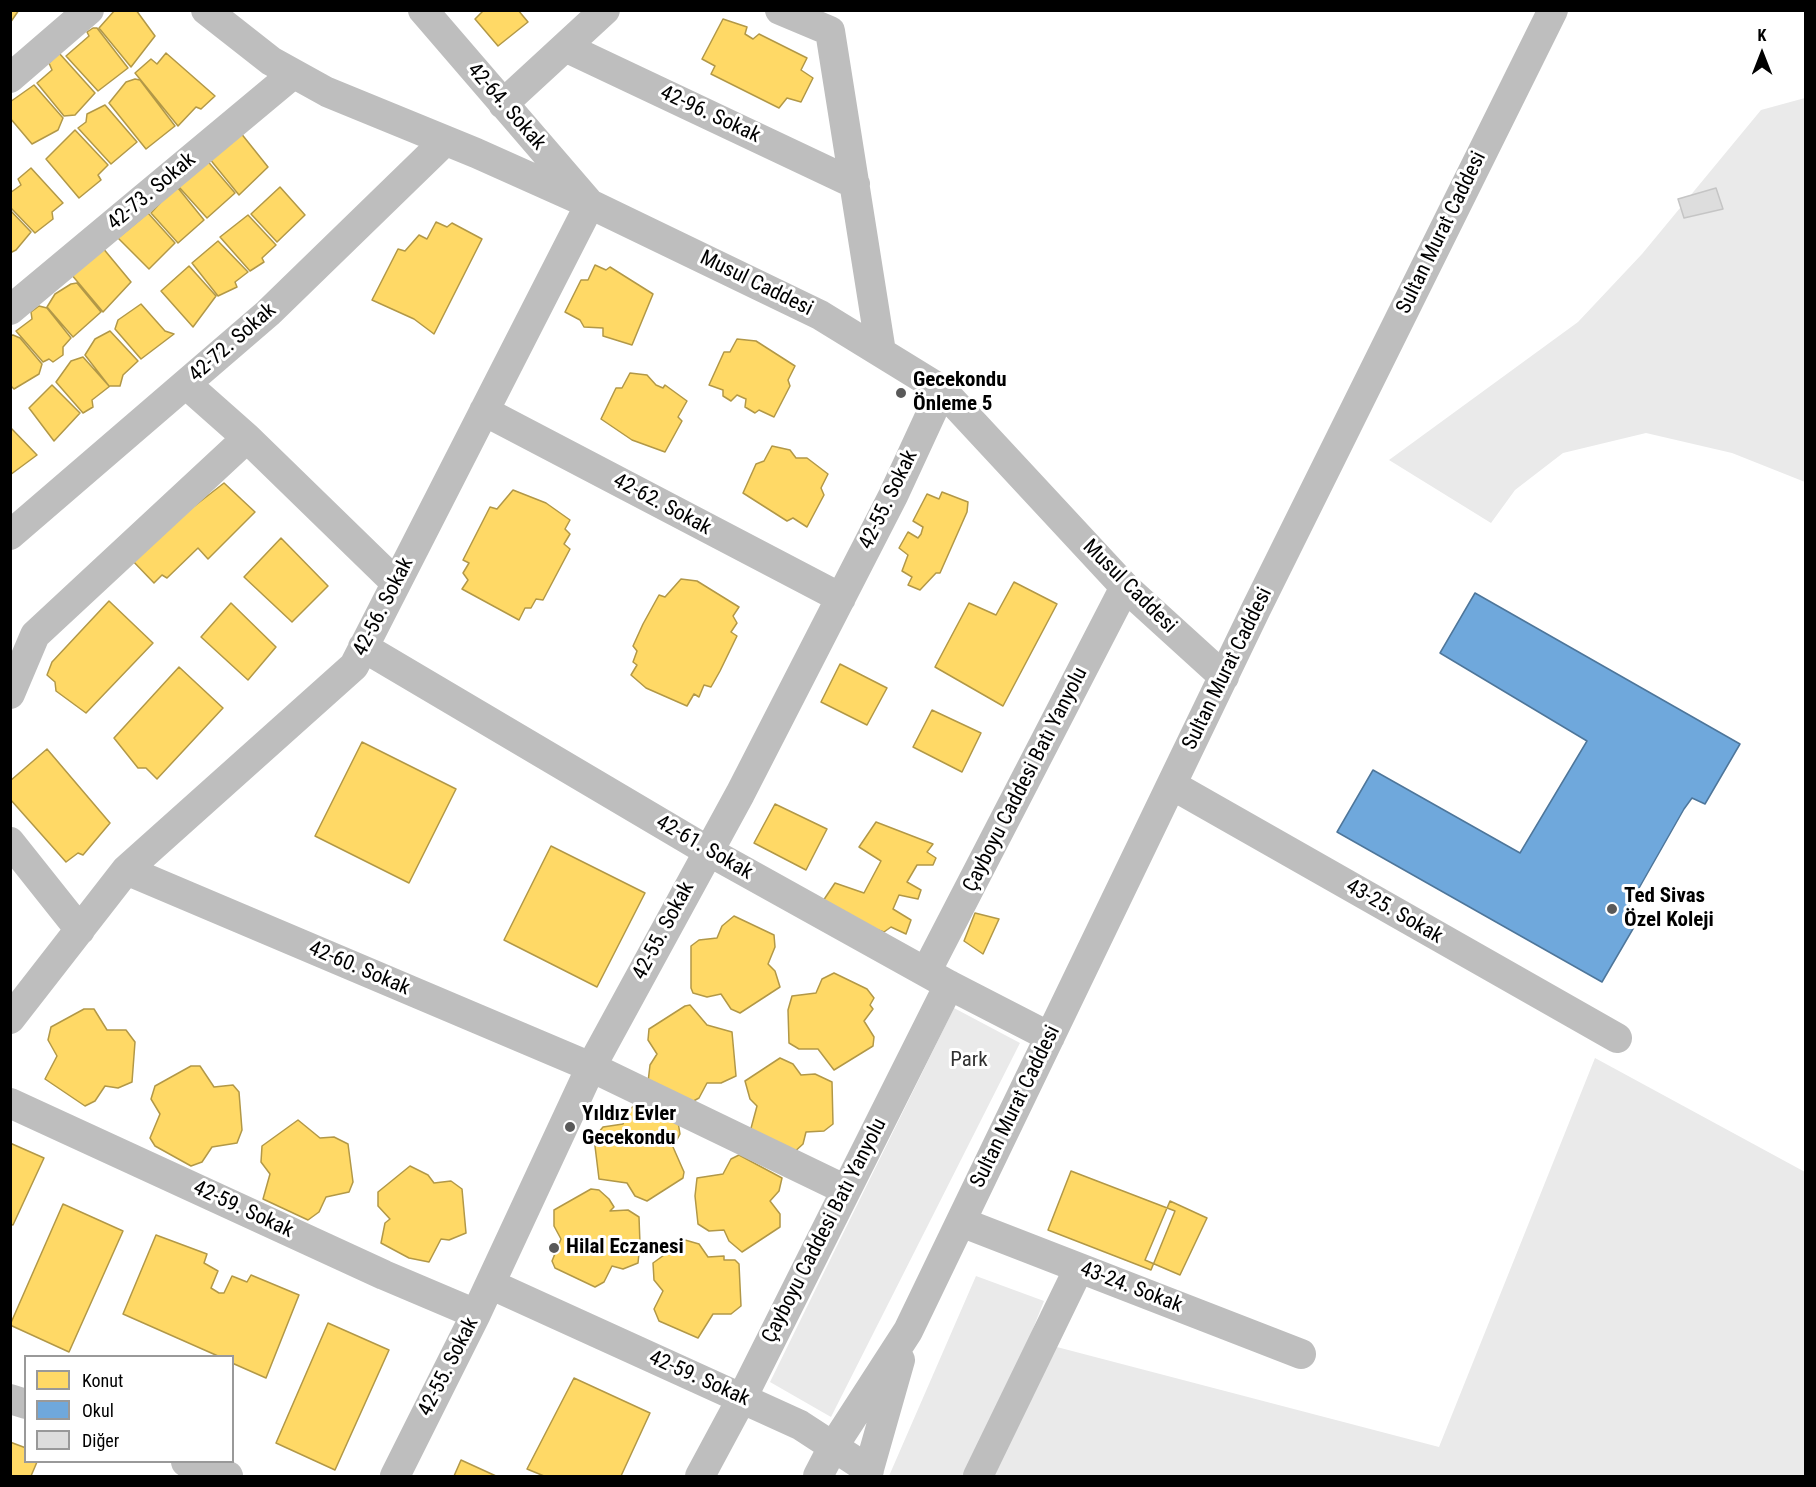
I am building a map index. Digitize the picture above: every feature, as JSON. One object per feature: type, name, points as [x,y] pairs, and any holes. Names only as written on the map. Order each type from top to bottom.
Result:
[{"type":"street","points":[[10,78],[89,10]]},
{"type":"street","name":"Musul Caddesi","points":[[206,10],[271,61],[327,92],[590,204],[820,315],[942,390],[1125,587],[1224,677]]},
{"type":"street","name":"42-64. Sokak","points":[[423,10],[590,204]]},
{"type":"street","points":[[503,104],[605,10]]},
{"type":"street","points":[[780,10],[830,31],[881,352]]},
{"type":"street","name":"Sultan Murat Caddesi","points":[[908,1331],[1224,677],[1553,10]]},
{"type":"street","name":"42-96. Sokak","points":[[565,47],[855,184]]},
{"type":"street","name":"42-73. Sokak","points":[[10,310],[293,74]]},
{"type":"street","name":"42-72. Sokak","points":[[10,535],[268,313],[445,141]]},
{"type":"street","name":"42-56. Sokak","points":[[10,1019],[126,870],[354,666],[590,204]]},
{"type":"street","points":[[186,384],[247,438],[396,583]]},
{"type":"street","name":"42-55. Sokak","points":[[395,1476],[476,1314],[591,1067],[740,794],[892,496],[942,390]]},
{"type":"street","name":"42-62. Sokak","points":[[484,411],[841,598]]},
{"type":"street","points":[[10,694],[35,635],[247,438]]},
{"type":"street","name":"Çayboyu Caddesi Batı Yanyolu","points":[[700,1476],[742,1398],[846,1190],[938,979],[1125,587]]},
{"type":"street","name":"42-61. Sokak","points":[[363,647],[708,851],[938,979],[1050,1038]]},
{"type":"street","name":"43-25. Sokak","points":[[1172,785],[1617,1038]]},
{"type":"street","points":[[10,842],[80,930]]},
{"type":"street","name":"42-60. Sokak","points":[[126,870],[591,1067],[846,1190]]},
{"type":"street","name":"42-59. Sokak","points":[[10,1103],[384,1275],[476,1314]]},
{"type":"street","name":"43-24. Sokak","points":[[961,1222],[1300,1354]]},
{"type":"street","points":[[978,1476],[1079,1268]]},
{"type":"street","name":"42-59. Sokak","points":[[490,1284],[800,1425],[868,1473]]},
{"type":"street","points":[[818,1476],[833,1447],[908,1331]]},
{"type":"street","points":[[868,1473],[908,1331]]},
{"type":"street","points":[[192,1463],[228,1476]]},
{"type":"green space","points":[[1805,98],[1805,482],[1732,453],[1646,433],[1563,453],[1515,490],[1491,523],[1389,460],[1578,322],[1642,254],[1761,110]]},
{"type":"green space","name":"Park","points":[[954,1008],[1020,1043],[831,1417],[770,1382]]},
{"type":"green space","points":[[1595,1058],[1805,1172],[1805,1476],[993,1476],[1053,1346],[1439,1447]]},
{"type":"green space","points":[[976,1276],[1044,1301],[1011,1384],[966,1476],[889,1476]]},
{"type":"building: Konut","points":[[10,10],[19,10],[10,23]]},
{"type":"building: Konut","points":[[115,10],[136,10],[155,36],[131,67],[99,28]]},
{"type":"building: Konut","points":[[484,10],[518,10],[528,22],[498,46],[475,19]]},
{"type":"building: Konut","points":[[723,19],[747,27],[745,34],[753,39],[759,34],[807,58],[801,70],[813,78],[801,102],[787,98],[779,108],[711,74],[715,66],[702,59]]},
{"type":"building: Konut","points":[[97,28],[128,68],[98,91],[66,56],[89,36],[87,32]]},
{"type":"building: Konut","points":[[59,53],[95,93],[75,115],[64,116],[37,83],[52,70],[49,63]]},
{"type":"building: Konut","points":[[166,53],[215,96],[201,109],[196,107],[178,126],[135,73],[151,59],[157,64]]},
{"type":"building: Konut","points":[[140,80],[175,126],[146,149],[109,103],[126,82]]},
{"type":"building: Konut","points":[[34,85],[63,118],[58,130],[32,144],[10,118],[10,102]]},
{"type":"building: Konut","points":[[105,105],[137,142],[111,164],[78,128],[86,122],[87,114]]},
{"type":"building: Konut","points":[[75,130],[108,165],[98,175],[101,180],[79,198],[46,159]]},
{"type":"building: Konut","points":[[240,132],[268,167],[239,195],[209,158]]},
{"type":"building: Konut","points":[[205,158],[235,193],[207,218],[179,187]]},
{"type":"building: Konut","points":[[31,168],[63,203],[52,212],[53,219],[35,233],[10,207],[10,193],[21,185],[18,179]]},
{"type":"building: Konut","points":[[280,187],[305,215],[277,242],[251,214]]},
{"type":"building: Konut","points":[[178,188],[204,220],[178,243],[151,213],[173,189]]},
{"type":"building: Konut","points":[[10,210],[31,232],[16,250],[10,253]]},
{"type":"building: Konut","points":[[148,213],[175,243],[149,269],[118,238]]},
{"type":"building: Konut","points":[[248,215],[276,245],[262,258],[264,262],[250,271],[220,237]]},
{"type":"building: Konut","points":[[436,222],[447,227],[452,223],[482,239],[434,334],[414,319],[372,300],[398,249],[405,251],[419,235],[427,239]]},
{"type":"building: Konut","points":[[218,241],[248,272],[235,282],[237,287],[218,296],[192,263]]},
{"type":"building: Konut","points":[[102,247],[131,282],[103,312],[71,274]]},
{"type":"building: Konut","points":[[595,265],[606,270],[610,267],[653,294],[632,345],[603,336],[603,328],[584,327],[580,320],[565,312],[581,280],[588,280]]},
{"type":"building: Konut","points":[[189,266],[216,296],[193,327],[161,291]]},
{"type":"building: Konut","points":[[77,283],[101,312],[73,337],[47,307],[55,294]]},
{"type":"building: Konut","points":[[141,304],[165,331],[174,334],[141,359],[115,329],[118,320]]},
{"type":"building: Konut","points":[[39,306],[47,308],[71,338],[63,347],[63,355],[53,362],[49,359],[43,362],[16,331],[32,319],[31,312]]},
{"type":"building: Konut","points":[[110,331],[138,361],[123,375],[120,386],[110,386],[92,400],[93,407],[83,413],[56,382],[71,361],[83,357],[109,386],[85,355],[95,339]]},
{"type":"building: Konut","points":[[10,336],[20,338],[42,364],[39,374],[14,389],[10,385]]},
{"type":"building: Konut","points":[[737,339],[756,341],[795,366],[788,380],[790,386],[774,417],[759,410],[755,413],[745,407],[746,399],[737,395],[731,401],[723,396],[723,390],[709,385],[724,352],[730,352]]},
{"type":"building: Konut","points":[[630,373],[647,375],[656,385],[663,388],[665,385],[687,401],[678,417],[682,421],[665,452],[632,440],[601,419],[616,388],[622,388]]},
{"type":"building: Konut","points":[[52,385],[80,413],[54,441],[29,408]]},
{"type":"building: Konut","points":[[10,427],[37,455],[10,475]]},
{"type":"building: Konut","points":[[772,446],[790,450],[796,458],[807,458],[828,474],[821,488],[824,495],[807,527],[793,518],[787,521],[743,493],[756,464],[764,461]]},
{"type":"building: Konut","points":[[224,483],[255,512],[208,559],[198,548],[167,578],[162,575],[154,583],[129,557]]},
{"type":"building: Konut","points":[[513,490],[546,503],[570,520],[565,529],[570,534],[564,544],[570,549],[543,600],[536,599],[531,608],[525,608],[519,620],[462,589],[468,580],[463,573],[469,563],[463,560],[490,507],[497,509]]},
{"type":"building: Konut","points":[[942,492],[968,502],[967,512],[940,573],[936,573],[920,590],[908,585],[912,577],[902,571],[908,555],[899,548],[908,532],[918,538],[921,534],[923,527],[913,521],[927,494],[939,499]]},
{"type":"building: Konut","points":[[281,538],[328,586],[292,622],[244,577]]},
{"type":"building: Konut","points":[[681,579],[697,581],[739,607],[733,616],[737,623],[731,632],[737,636],[720,671],[711,687],[704,685],[699,697],[694,694],[687,706],[646,688],[631,675],[637,665],[633,662],[637,651],[633,646],[643,624],[659,595],[665,597]]},
{"type":"building: Konut","points":[[1014,582],[1057,604],[1003,706],[935,667],[969,603],[996,615]]},
{"type":"building: Konut","points":[[109,601],[153,643],[86,713],[56,691],[55,682],[47,675],[52,662]]},
{"type":"building: Konut","points":[[231,603],[276,647],[248,680],[201,637]]},
{"type":"building: Konut","points":[[840,664],[887,688],[867,725],[821,702]]},
{"type":"building: Konut","points":[[179,667],[223,708],[157,779],[146,768],[138,768],[114,738]]},
{"type":"building: Konut","points":[[932,710],[981,733],[962,772],[913,747]]},
{"type":"building: Konut","points":[[362,742],[456,789],[409,883],[315,836]]},
{"type":"building: Konut","points":[[47,749],[110,823],[83,855],[78,853],[66,862],[10,799],[10,781]]},
{"type":"building: Konut","points":[[775,804],[827,829],[806,870],[754,843]]},
{"type":"building: Konut","points":[[876,822],[933,844],[927,852],[936,858],[933,865],[917,865],[907,882],[921,890],[918,899],[899,895],[893,909],[911,920],[906,934],[891,927],[884,932],[817,910],[835,883],[864,893],[881,861],[859,847]]},
{"type":"building: Konut","points":[[551,846],[645,893],[597,987],[504,940]]},
{"type":"building: Konut","points":[[975,913],[999,919],[983,954],[964,941]]},
{"type":"building: Konut","points":[[734,916],[774,935],[775,947],[768,964],[775,971],[780,987],[740,1013],[731,1009],[721,994],[707,997],[693,993],[691,988],[691,946],[699,940],[717,938],[722,926]]},
{"type":"building: Konut","points":[[834,973],[867,989],[874,998],[870,1005],[873,1009],[864,1021],[874,1037],[873,1046],[834,1070],[818,1049],[799,1049],[789,1043],[788,1010],[792,996],[816,993],[822,979]]},
{"type":"building: Konut","points":[[690,1005],[707,1025],[732,1032],[736,1076],[721,1083],[707,1083],[699,1098],[688,1104],[648,1082],[650,1065],[657,1054],[648,1040],[649,1029]]},
{"type":"building: Konut","points":[[84,1009],[94,1009],[107,1030],[126,1030],[135,1042],[132,1082],[118,1088],[105,1086],[95,1101],[85,1106],[45,1079],[57,1056],[48,1040],[51,1027]]},
{"type":"building: Konut","points":[[780,1058],[793,1064],[801,1075],[815,1074],[832,1082],[833,1124],[824,1131],[806,1132],[803,1144],[791,1155],[750,1132],[757,1106],[750,1099],[745,1081]]},
{"type":"building: Konut","points":[[191,1066],[200,1066],[214,1087],[233,1085],[239,1092],[242,1130],[237,1143],[212,1147],[202,1162],[191,1166],[155,1146],[150,1138],[160,1114],[151,1099],[155,1086]]},
{"type":"building: Konut","points":[[638,1102],[678,1122],[680,1134],[673,1147],[684,1172],[683,1178],[647,1201],[635,1196],[627,1183],[599,1179],[594,1138],[603,1127],[623,1124],[627,1112]]},
{"type":"building: Konut","points":[[298,1120],[320,1138],[334,1137],[348,1144],[353,1182],[349,1192],[326,1197],[319,1212],[308,1220],[263,1199],[270,1174],[261,1162],[262,1146]]},
{"type":"building: Konut","points":[[10,1143],[44,1158],[13,1225],[10,1224]]},
{"type":"building: Konut","points":[[739,1155],[782,1178],[779,1191],[770,1201],[780,1214],[780,1227],[742,1252],[729,1241],[724,1230],[709,1231],[698,1224],[695,1196],[697,1178],[723,1174],[731,1159]]},
{"type":"building: Konut","points":[[410,1166],[428,1175],[434,1183],[451,1181],[462,1189],[466,1233],[449,1240],[441,1239],[429,1262],[409,1258],[381,1243],[385,1223],[390,1219],[378,1206],[378,1192]]},
{"type":"building: Konut","points":[[1071,1171],[1175,1211],[1151,1270],[1048,1230]]},
{"type":"building: Konut","points":[[591,1189],[599,1190],[609,1199],[614,1207],[610,1211],[628,1210],[639,1217],[638,1263],[623,1269],[612,1266],[604,1282],[595,1287],[555,1268],[552,1261],[561,1239],[554,1226],[554,1210]]},
{"type":"building: Konut","points":[[1170,1201],[1207,1218],[1180,1275],[1145,1260]]},
{"type":"building: Konut","points":[[63,1204],[123,1231],[69,1352],[10,1325]]},
{"type":"building: Konut","points":[[156,1235],[207,1254],[204,1263],[218,1271],[211,1288],[219,1293],[224,1293],[232,1276],[247,1282],[251,1275],[299,1295],[266,1378],[234,1364],[234,1355],[216,1355],[123,1314]]},
{"type":"building: Konut","points":[[685,1240],[699,1244],[708,1257],[724,1256],[724,1260],[735,1260],[739,1264],[741,1306],[731,1314],[713,1314],[698,1338],[659,1321],[654,1309],[663,1291],[654,1280],[653,1263]]},
{"type":"building: Konut","points":[[328,1323],[389,1350],[335,1470],[276,1443]]},
{"type":"building: Konut","points":[[574,1378],[650,1413],[621,1476],[544,1476],[527,1469]]},
{"type":"building: Konut","points":[[10,1442],[24,1447],[24,1463],[37,1463],[31,1476],[10,1476]]},
{"type":"building: Konut","points":[[461,1460],[496,1476],[454,1476]]},
{"type":"building: Okul","points":[[1475,593],[1740,744],[1705,804],[1692,798],[1684,809],[1626,911],[1637,922],[1602,982],[1337,832],[1373,770],[1520,853],[1587,741],[1440,653]]},
{"type":"building: Diğer","points":[[1716,188],[1723,209],[1684,218],[1678,199]]},
{"type":"place","name":"Gecekondu Önleme 5","points":[[901,393]]},
{"type":"place","name":"Ted Sivas Özel Koleji","points":[[1612,909]]},
{"type":"place","name":"Yıldız Evler Gecekondu","points":[[570,1127]]},
{"type":"place","name":"Hilal Eczanesi","points":[[554,1248]]}]
